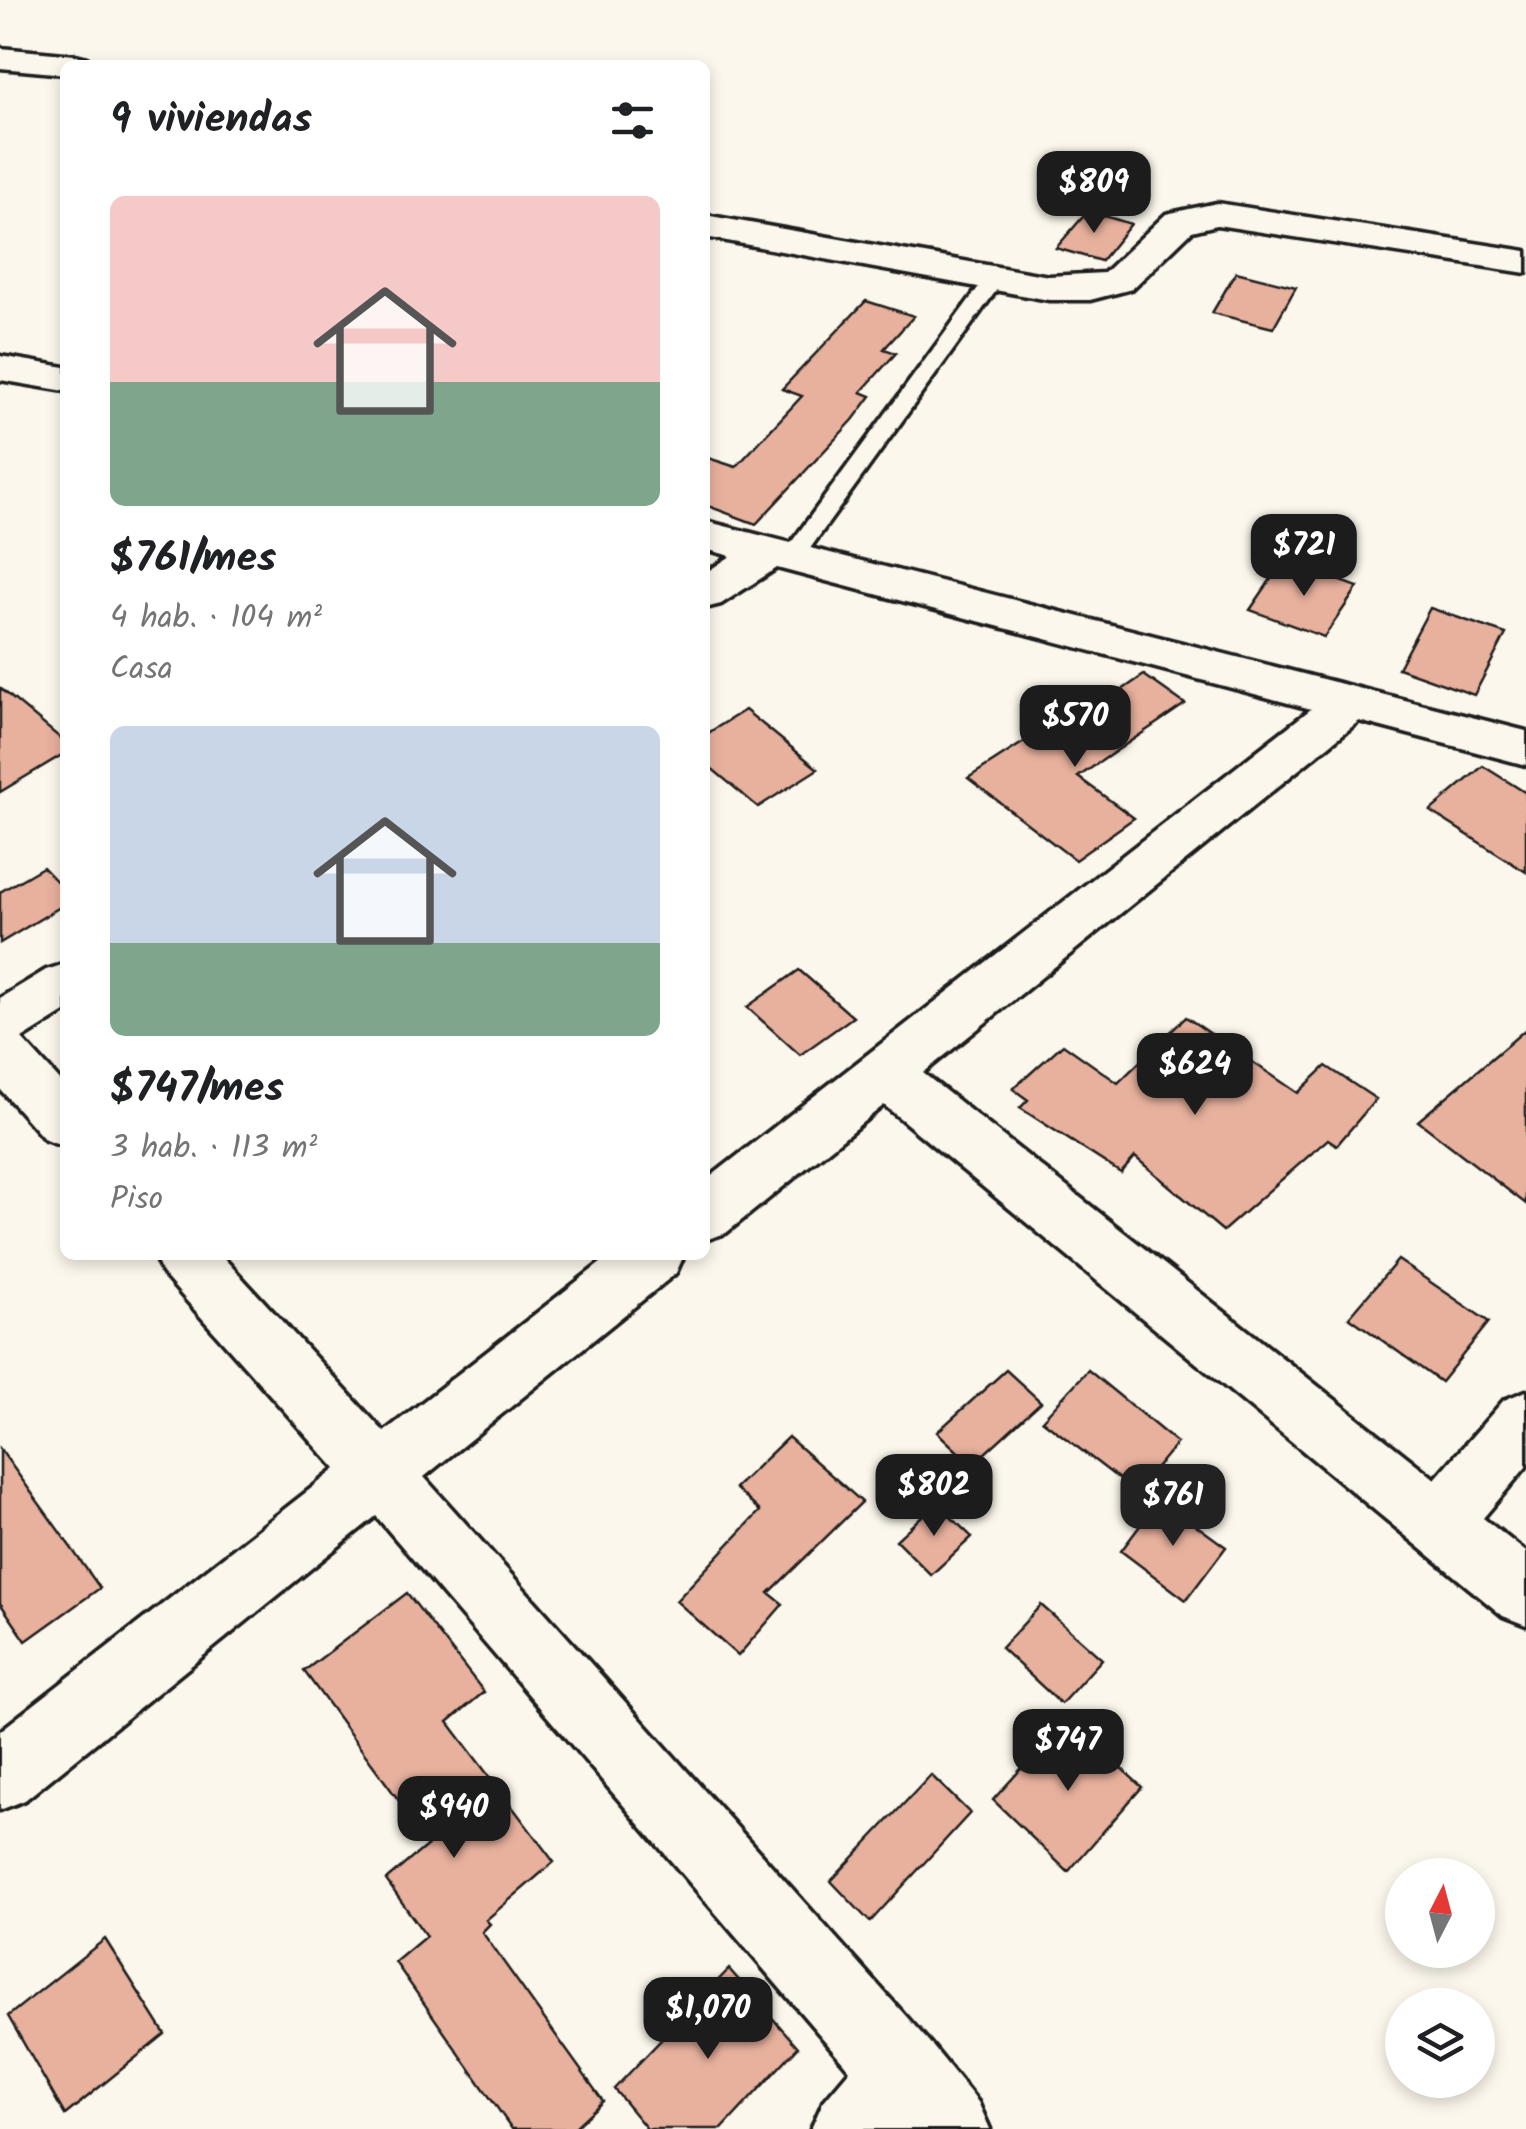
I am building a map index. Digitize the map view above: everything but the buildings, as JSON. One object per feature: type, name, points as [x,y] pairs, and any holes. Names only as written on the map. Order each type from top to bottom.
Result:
[{"type":"street","points":[[0,58],[60,64]]},
{"type":"street","points":[[710,227],[1049,288],[1118,281],[1178,222],[1217,214],[1526,262]]},
{"type":"street","points":[[0,368],[60,379]]},
{"type":"street","points":[[710,536],[1526,748]]},
{"type":"street","points":[[710,590],[782,554]]},
{"type":"street","points":[[710,1211],[1352,702]]},
{"type":"street","points":[[0,1025],[60,989]]},
{"type":"street","points":[[0,1052],[60,1118]]},
{"type":"street","points":[[884,1073],[1526,1593]]},
{"type":"street","points":[[188,1260],[380,1473],[951,2129]]},
{"type":"street","points":[[0,1776],[649,1260]]},
{"type":"street","points":[[1439,1522],[1526,1420]]},
{"type":"street","points":[[850,2129],[902,2069]]},
{"type":"lane","points":[[782,554],[992,280]]}]
